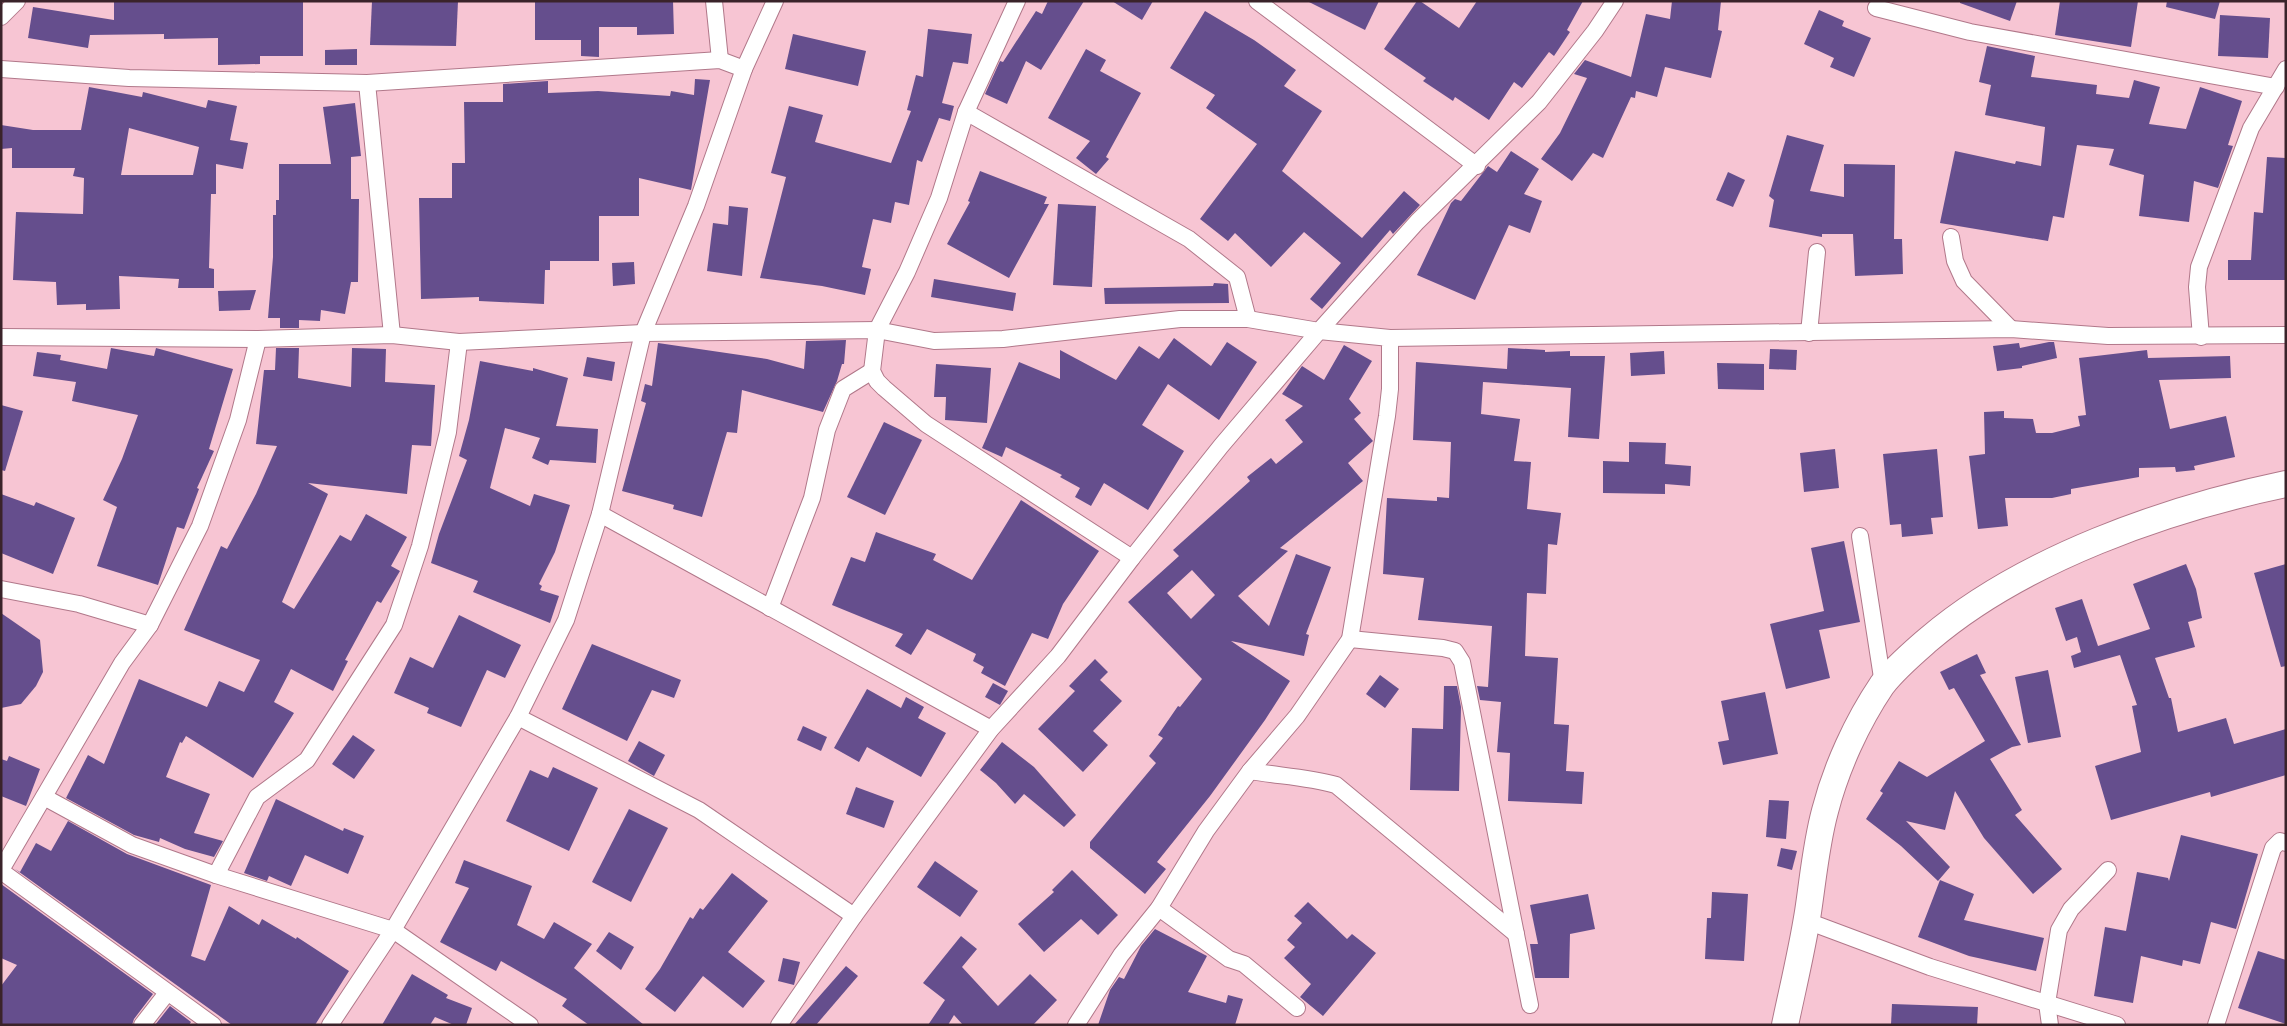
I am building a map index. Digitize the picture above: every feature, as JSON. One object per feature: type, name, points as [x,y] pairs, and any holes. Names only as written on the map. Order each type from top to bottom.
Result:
[{"type":"main road","points":[[1785,1025],[1807,921],[1824,812],[1855,732],[1883,684],[1908,657],[1940,630],[1994,591],[2067,555],[2156,519],[2286,484]]},
{"type":"street","points":[[1,17],[17,1]]},
{"type":"street","points":[[714,1],[720,60]]},
{"type":"street","points":[[330,1025],[393,930],[518,717],[566,620],[600,514],[643,333],[696,206],[744,69],[775,1]]},
{"type":"street","points":[[1018,1],[966,112],[939,198],[906,272],[877,330],[872,371],[877,381],[884,388],[926,424],[1132,558]]},
{"type":"street","points":[[1257,1],[1477,166]]},
{"type":"street","points":[[779,1025],[854,916],[991,729],[1058,656],[1132,558],[1221,446],[1319,331],[1417,222],[1477,166],[1539,102],[1595,31],[1615,1]]},
{"type":"street","points":[[1876,8],[1970,32],[2276,87]]},
{"type":"street","points":[[1,69],[27,73],[129,78],[367,83],[720,60],[744,69]]},
{"type":"street","points":[[2201,337],[2197,287],[2199,267],[2251,128],[2286,69]]},
{"type":"street","points":[[367,83],[392,335]]},
{"type":"street","points":[[966,112],[1189,239],[1237,277],[1248,319]]},
{"type":"street","points":[[1951,237],[1955,261],[1964,281],[2011,329]]},
{"type":"street","points":[[1809,333],[1817,252]]},
{"type":"street","points":[[1,337],[258,339],[392,335],[459,342],[643,333],[877,330],[934,341],[984,340],[1180,320],[1248,319],[1319,331],[1390,338],[2011,329],[2108,336],[2201,337],[2286,335]]},
{"type":"street","points":[[1076,1025],[1121,954],[1159,908],[1206,831],[1250,771],[1297,716],[1350,639],[1387,416],[1390,389],[1390,338]]},
{"type":"street","points":[[213,1025],[1,870],[122,663],[150,625],[200,526],[238,420],[258,339]]},
{"type":"street","points":[[216,875],[258,797],[307,760],[394,625],[420,546],[448,432],[459,342]]},
{"type":"street","points":[[770,608],[812,498],[827,430],[843,389],[872,371]]},
{"type":"street","points":[[600,514],[991,729]]},
{"type":"street","points":[[1860,536],[1883,684]]},
{"type":"street","points":[[1,589],[79,604],[150,625]]},
{"type":"street","points":[[1350,639],[1442,648],[1455,651],[1462,662],[1530,1005]]},
{"type":"street","points":[[518,717],[699,810],[854,916]]},
{"type":"street","points":[[1250,771],[1282,777],[1316,779],[1336,786],[1516,934]]},
{"type":"street","points":[[44,797],[132,845],[216,875],[393,930],[530,1025]]},
{"type":"street","points":[[2216,1025],[2273,848],[2280,841],[2286,843]]},
{"type":"street","points":[[2050,1025],[2047,1003],[2059,930],[2064,920],[2108,870]]},
{"type":"street","points":[[1159,908],[1229,959],[1244,964],[1297,1008]]},
{"type":"street","points":[[1807,921],[1930,967],[2117,1025]]},
{"type":"street","points":[[142,1025],[167,993]]},
{"type":"building","points":[[114,1],[303,1],[303,56],[260,56],[260,64],[218,65],[218,38],[164,39],[164,34],[90,35],[88,48],[28,38],[33,7],[114,20]]},
{"type":"building","points":[[372,1],[458,1],[456,46],[370,45]]},
{"type":"building","points":[[535,1],[673,1],[674,34],[637,35],[637,27],[599,27],[599,57],[581,56],[581,40],[535,40]]},
{"type":"building","points":[[1048,1],[1084,1],[1041,70],[1026,61],[1007,104],[985,94],[1000,61],[1003,62],[1036,11],[1042,14]]},
{"type":"building","points":[[1112,1],[1153,1],[1142,20]]},
{"type":"building","points":[[1307,1],[1379,1],[1365,30]]},
{"type":"building","points":[[1417,1],[1420,1],[1459,28],[1477,1],[1583,1],[1567,30],[1570,32],[1554,56],[1549,52],[1522,88],[1514,82],[1489,120],[1455,97],[1453,101],[1423,81],[1426,78],[1384,49]]},
{"type":"building","points":[[1672,1],[1721,1],[1718,30],[1722,31],[1711,78],[1665,67],[1657,97],[1636,91],[1635,98],[1631,97],[1603,158],[1593,153],[1572,181],[1541,159],[1560,133],[1587,78],[1574,74],[1585,60],[1631,77],[1646,14],[1670,19]]},
{"type":"building","points":[[1960,1],[2017,1],[2010,21],[1960,3]]},
{"type":"building","points":[[2060,1],[2138,1],[2131,47],[2055,35]]},
{"type":"building","points":[[2167,1],[2220,1],[2215,19],[2166,7]]},
{"type":"building","points":[[1819,10],[1844,21],[1842,26],[1871,38],[1854,77],[1830,67],[1834,58],[1804,44]]},
{"type":"building","points":[[1205,11],[1254,40],[1296,70],[1284,86],[1322,111],[1282,171],[1362,238],[1404,191],[1420,205],[1393,234],[1390,230],[1322,309],[1310,299],[1341,263],[1304,232],[1271,267],[1235,233],[1228,241],[1200,219],[1257,144],[1206,108],[1215,95],[1170,68]]},
{"type":"building","points":[[2220,15],[2270,18],[2268,58],[2218,56]]},
{"type":"building","points":[[928,29],[972,34],[968,64],[953,62],[942,103],[954,106],[950,121],[939,118],[922,162],[917,160],[909,205],[895,202],[891,223],[873,219],[862,267],[871,269],[865,295],[822,286],[760,278],[786,177],[771,173],[789,106],[823,115],[815,142],[891,163],[911,111],[907,110],[916,75],[923,77]]},
{"type":"building","points":[[793,34],[866,51],[858,86],[785,69]]},
{"type":"building","points":[[1987,46],[2035,56],[2031,77],[2097,85],[2096,94],[2129,98],[2134,80],[2160,87],[2149,124],[2186,129],[2200,87],[2242,101],[2228,145],[2233,146],[2218,188],[2194,181],[2189,222],[2139,216],[2144,175],[2109,165],[2114,149],[2077,145],[2064,218],[2053,216],[2048,241],[1940,223],[1955,151],[2015,164],[2016,161],[2041,166],[2045,127],[1985,115],[1991,85],[1979,82]]},
{"type":"building","points":[[357,49],[357,65],[325,65],[325,50]]},
{"type":"building","points":[[1086,49],[1106,60],[1100,71],[1141,93],[1106,157],[1109,159],[1096,174],[1076,158],[1090,141],[1048,118]]},
{"type":"building","points":[[695,79],[710,80],[691,190],[639,178],[639,216],[599,216],[599,261],[550,261],[550,270],[545,270],[544,304],[479,301],[479,297],[421,299],[419,198],[452,198],[452,163],[465,163],[464,102],[503,102],[503,84],[548,81],[548,93],[598,91],[670,96],[671,91],[694,95]]},
{"type":"building","points":[[89,87],[142,97],[143,92],[206,108],[208,100],[237,106],[230,140],[248,143],[243,169],[216,164],[216,194],[211,194],[209,268],[214,269],[214,288],[178,288],[179,279],[119,276],[120,309],[86,310],[86,304],[57,305],[56,282],[13,280],[16,212],[83,214],[84,178],[73,176],[75,168],[12,168],[12,148],[1,149],[1,125],[33,130],[81,130]],"holes":[[[129,128],[199,147],[193,175],[121,175]]]},
{"type":"building","points":[[355,103],[361,156],[351,157],[351,199],[359,199],[358,282],[351,282],[345,314],[321,310],[320,321],[299,320],[299,328],[280,328],[280,318],[268,318],[273,257],[273,215],[276,215],[276,200],[279,200],[279,164],[331,164],[323,107]]},
{"type":"building","points":[[1787,135],[1824,145],[1810,191],[1844,197],[1844,164],[1895,165],[1894,239],[1902,239],[1903,274],[1855,276],[1853,234],[1822,234],[1822,237],[1769,227],[1774,200],[1769,196]]},
{"type":"building","points":[[1511,151],[1539,169],[1524,194],[1542,201],[1530,233],[1509,225],[1475,300],[1417,275],[1451,203],[1455,199],[1461,201],[1488,166],[1497,172]]},
{"type":"building","points":[[2267,157],[2286,158],[2286,280],[2228,280],[2228,260],[2251,260],[2254,212],[2263,213]]},
{"type":"building","points":[[980,171],[1047,197],[1044,204],[1049,204],[1009,278],[947,244],[970,202],[968,201]]},
{"type":"building","points":[[1728,172],[1745,180],[1733,207],[1716,200]]},
{"type":"building","points":[[1058,204],[1096,206],[1092,287],[1053,285]]},
{"type":"building","points":[[729,206],[748,208],[742,276],[707,271],[713,223],[728,225]]},
{"type":"building","points":[[634,262],[635,284],[613,286],[612,263]]},
{"type":"building","points":[[934,279],[1016,293],[1013,311],[931,297]]},
{"type":"building","points":[[1214,283],[1228,284],[1229,303],[1105,304],[1104,288],[1213,286]]},
{"type":"building","points":[[256,290],[250,310],[219,311],[218,291]]},
{"type":"building","points":[[1174,338],[1211,366],[1227,342],[1257,362],[1219,420],[1168,384],[1142,425],[1184,451],[1148,510],[1104,483],[1091,506],[1075,497],[1080,488],[1060,477],[1062,475],[1006,447],[1002,457],[982,448],[1019,362],[1060,379],[1060,350],[1116,380],[1139,346],[1159,359]]},
{"type":"building","points":[[846,340],[844,364],[842,364],[837,381],[823,412],[742,390],[737,433],[727,432],[702,517],[673,509],[674,505],[622,491],[646,403],[641,401],[645,384],[652,386],[658,343],[767,359],[804,369],[806,341]]},
{"type":"building","points":[[2054,342],[2057,358],[2022,366],[2022,368],[1997,371],[1993,346],[2019,343],[2020,348]]},
{"type":"building","points":[[1344,345],[1372,361],[1349,399],[1361,413],[1354,419],[1373,441],[1348,463],[1363,481],[1280,548],[1288,551],[1238,596],[1269,626],[1296,554],[1331,567],[1306,634],[1309,635],[1304,656],[1231,641],[1290,681],[1265,720],[1210,796],[1157,862],[1166,869],[1145,894],[1090,848],[1090,842],[1156,763],[1149,756],[1163,738],[1158,735],[1178,706],[1180,707],[1202,679],[1128,602],[1179,556],[1173,550],[1250,481],[1247,477],[1271,458],[1276,464],[1303,442],[1285,420],[1303,406],[1282,394],[1302,366],[1324,380]],"holes":[[[1192,570],[1215,595],[1191,619],[1167,593]]]},
{"type":"building","points":[[111,348],[154,356],[156,348],[233,369],[209,449],[214,451],[197,488],[199,489],[184,529],[177,527],[158,585],[97,566],[117,507],[103,500],[122,459],[138,415],[72,401],[76,382],[33,376],[37,352],[61,355],[60,360],[107,369]]},
{"type":"building","points":[[276,348],[299,348],[298,378],[351,387],[352,348],[386,349],[385,382],[435,385],[431,446],[412,445],[407,494],[308,483],[328,494],[282,602],[294,609],[340,535],[351,541],[366,514],[407,537],[391,566],[400,571],[381,603],[377,601],[345,660],[348,661],[333,691],[291,669],[274,702],[294,713],[253,778],[186,736],[182,743],[180,742],[166,777],[210,794],[194,833],[223,841],[214,857],[185,849],[160,838],[159,842],[134,835],[66,798],[88,755],[104,764],[139,679],[207,707],[219,681],[244,692],[260,660],[184,630],[221,546],[227,549],[256,494],[277,446],[256,444],[264,370],[275,370]]},
{"type":"building","points":[[1508,348],[1545,350],[1545,352],[1570,351],[1570,356],[1605,356],[1599,439],[1568,437],[1571,388],[1483,382],[1481,414],[1520,419],[1514,461],[1531,462],[1527,509],[1561,513],[1557,545],[1548,544],[1546,594],[1527,593],[1525,656],[1558,658],[1554,724],[1569,725],[1566,771],[1584,772],[1582,804],[1508,801],[1510,753],[1497,752],[1501,702],[1480,700],[1477,686],[1488,687],[1492,626],[1418,620],[1424,578],[1383,574],[1387,498],[1437,501],[1437,497],[1449,498],[1451,442],[1413,440],[1416,362],[1507,369]]},
{"type":"building","points":[[1770,349],[1797,350],[1796,370],[1769,369]]},
{"type":"building","points":[[2147,350],[2148,358],[2230,356],[2231,378],[2159,380],[2170,429],[2226,416],[2235,457],[2194,466],[2195,470],[2176,472],[2175,467],[2139,468],[2139,477],[2071,489],[2071,494],[2052,498],[2005,498],[2008,526],[1978,529],[1969,456],[1985,454],[1984,412],[2004,411],[2004,418],[2033,419],[2036,433],[2052,433],[2080,426],[2078,416],[2086,415],[2079,358]]},
{"type":"building","points":[[1664,351],[1665,374],[1631,376],[1630,353]]},
{"type":"building","points":[[587,357],[615,362],[612,381],[583,376]]},
{"type":"building","points":[[480,361],[533,371],[533,368],[568,378],[556,426],[598,429],[596,463],[550,460],[548,465],[532,458],[540,438],[505,428],[490,488],[530,506],[534,494],[570,505],[555,552],[539,584],[542,586],[540,590],[559,596],[550,623],[473,592],[478,581],[431,563],[439,534],[467,460],[459,456],[469,420]]},
{"type":"building","points":[[1717,363],[1764,364],[1764,390],[1718,389]]},
{"type":"building","points":[[936,364],[991,368],[987,423],[945,420],[946,397],[934,397]]},
{"type":"building","points":[[1,405],[23,411],[5,471],[1,470]]},
{"type":"building","points":[[884,422],[922,440],[885,515],[847,497]]},
{"type":"building","points":[[1629,442],[1666,443],[1665,464],[1691,466],[1690,486],[1665,484],[1665,494],[1603,493],[1603,461],[1629,462]]},
{"type":"building","points":[[1835,449],[1839,488],[1804,492],[1800,453]]},
{"type":"building","points":[[1937,449],[1943,517],[1931,518],[1933,534],[1902,537],[1901,524],[1890,525],[1883,454]]},
{"type":"building","points":[[1,494],[34,506],[36,502],[75,518],[53,574],[1,553]]},
{"type":"building","points":[[1021,500],[1099,551],[1063,604],[1048,639],[1032,633],[1005,686],[981,673],[984,667],[973,661],[976,654],[927,629],[911,655],[895,646],[903,634],[832,605],[851,557],[865,562],[876,532],[936,554],[933,560],[972,580]]},
{"type":"building","points":[[1844,541],[1860,622],[1819,630],[1830,678],[1786,689],[1770,624],[1824,611],[1811,548]]},
{"type":"building","points":[[2186,564],[2196,589],[2202,618],[2188,622],[2195,647],[2155,658],[2169,698],[2171,698],[2178,732],[2226,718],[2234,744],[2286,729],[2286,775],[2211,797],[2210,792],[2111,820],[2095,766],[2141,752],[2132,706],[2137,705],[2120,655],[2074,668],[2071,656],[2081,652],[2077,637],[2066,641],[2055,608],[2082,599],[2098,646],[2150,629],[2133,584]]},
{"type":"building","points":[[2286,564],[2286,666],[2281,667],[2254,573]]},
{"type":"building","points":[[1,613],[40,640],[43,672],[36,686],[21,704],[1,708]]},
{"type":"building","points":[[459,615],[521,645],[505,678],[487,670],[461,727],[427,713],[429,708],[394,693],[410,657],[433,668]]},
{"type":"building","points":[[592,644],[681,680],[674,698],[652,690],[627,741],[562,709]]},
{"type":"building","points":[[1977,654],[1986,673],[1980,675],[2021,745],[2012,747],[1990,759],[2022,810],[2015,815],[2062,869],[2033,894],[1984,838],[1955,791],[1945,830],[1906,821],[1950,867],[1938,881],[1901,846],[1866,819],[1883,793],[1880,791],[1899,761],[1927,777],[1985,741],[1954,688],[1949,690],[1940,672]]},
{"type":"building","points":[[1095,659],[1108,672],[1100,680],[1122,701],[1093,731],[1108,745],[1083,772],[1038,729],[1075,691],[1069,686]]},
{"type":"building","points":[[2048,670],[2061,737],[2028,743],[2015,677]]},
{"type":"building","points":[[1380,675],[1399,689],[1385,708],[1366,694]]},
{"type":"building","points":[[993,683],[1008,691],[1000,705],[985,697]]},
{"type":"building","points":[[1444,686],[1457,686],[1461,707],[1459,791],[1410,790],[1412,728],[1443,729]]},
{"type":"building","points":[[867,689],[901,708],[906,697],[924,707],[918,718],[946,733],[921,777],[867,747],[859,762],[834,748]]},
{"type":"building","points":[[1765,692],[1778,754],[1723,765],[1718,742],[1729,740],[1721,701]]},
{"type":"building","points":[[803,726],[827,737],[821,751],[797,740]]},
{"type":"building","points":[[353,735],[375,750],[354,779],[332,764]]},
{"type":"building","points":[[639,741],[665,755],[654,776],[628,761]]},
{"type":"building","points":[[1002,742],[1034,767],[1076,815],[1064,827],[1024,794],[1015,804],[996,783],[980,770]]},
{"type":"building","points":[[9,756],[40,769],[26,806],[1,796],[1,759],[7,761]]},
{"type":"building","points":[[553,767],[598,788],[569,851],[506,821],[530,770],[548,778]]},
{"type":"building","points":[[856,787],[894,801],[884,828],[846,814]]},
{"type":"building","points":[[276,799],[343,831],[344,828],[364,836],[348,874],[305,855],[291,886],[269,876],[267,881],[244,873]]},
{"type":"building","points":[[1769,800],[1789,801],[1786,839],[1766,837]]},
{"type":"building","points":[[629,809],[668,828],[631,902],[592,882]]},
{"type":"building","points":[[68,821],[127,854],[211,885],[191,956],[205,961],[229,906],[259,925],[262,919],[296,939],[297,937],[349,971],[315,1025],[232,1025],[15,869],[20,872],[36,843],[51,851]]},
{"type":"building","points":[[2181,835],[2258,854],[2236,929],[2211,922],[2200,964],[2183,960],[2182,966],[2141,956],[2133,1003],[2094,996],[2105,927],[2126,931],[2137,872],[2168,878],[2169,881]]},
{"type":"building","points":[[1781,848],[1797,851],[1792,870],[1777,866]]},
{"type":"building","points":[[464,860],[532,886],[517,925],[544,939],[554,922],[592,944],[574,968],[644,1025],[589,1025],[562,1006],[567,999],[501,961],[496,971],[440,942],[469,888],[455,883]]},
{"type":"building","points":[[935,861],[978,891],[960,917],[917,887]]},
{"type":"building","points":[[1072,870],[1118,915],[1098,935],[1081,919],[1044,952],[1018,924],[1054,892],[1052,890]]},
{"type":"building","points":[[732,873],[768,901],[728,952],[765,981],[743,1008],[703,976],[675,1012],[645,989],[660,969],[690,917],[693,919],[700,908],[703,910]]},
{"type":"building","points":[[1940,880],[1974,894],[1964,920],[2044,938],[2036,971],[1969,956],[1918,937]]},
{"type":"building","points":[[1,884],[153,994],[134,1019],[132,1025],[1,1025],[1,986],[17,965],[1,958]]},
{"type":"building","points":[[1712,892],[1748,894],[1744,961],[1705,959],[1707,918],[1711,918]]},
{"type":"building","points":[[1588,894],[1595,929],[1570,934],[1569,978],[1535,978],[1530,944],[1538,944],[1530,905]]},
{"type":"building","points":[[1308,902],[1347,939],[1352,934],[1376,953],[1323,1016],[1300,997],[1311,984],[1284,958],[1295,947],[1287,940],[1302,923],[1294,916]]},
{"type":"building","points":[[1155,929],[1207,956],[1188,992],[1226,1003],[1228,995],[1243,999],[1235,1025],[1098,1025],[1110,990],[1119,977],[1124,979],[1141,946]]},
{"type":"building","points":[[609,932],[634,947],[621,970],[596,951]]},
{"type":"building","points":[[961,936],[977,949],[962,967],[998,1006],[1030,974],[1057,1000],[1033,1025],[963,1025],[954,1015],[948,1025],[928,1025],[945,1000],[923,983]]},
{"type":"building","points":[[2258,951],[2286,960],[2286,1024],[2238,1008]]},
{"type":"building","points":[[783,958],[800,962],[794,985],[778,981]]},
{"type":"building","points":[[846,966],[858,976],[816,1025],[794,1025]]},
{"type":"building","points":[[412,974],[448,995],[446,998],[472,1008],[466,1025],[454,1025],[435,1017],[430,1025],[382,1025]]},
{"type":"building","points":[[1892,1004],[1978,1007],[1977,1025],[1891,1025]]},
{"type":"building","points":[[170,1006],[191,1022],[189,1025],[155,1025]]}]
